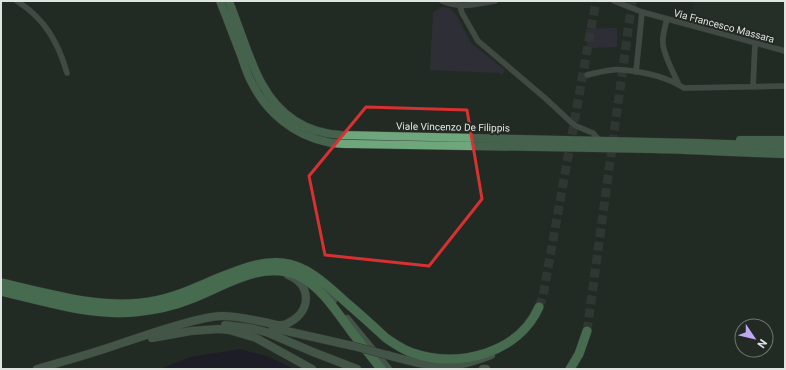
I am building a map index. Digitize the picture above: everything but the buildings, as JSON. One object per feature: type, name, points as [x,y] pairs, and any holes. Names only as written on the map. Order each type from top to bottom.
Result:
[{"type":"highway","points":[[1,282],[90,302],[126,304],[170,298],[183,294],[216,279],[248,271],[268,263],[292,265],[314,275],[394,344],[412,353],[433,358],[448,359],[464,359],[484,354],[501,347],[519,335],[538,310]]},
{"type":"highway","points":[[1,291],[84,310],[121,313],[148,310],[187,301],[238,279],[248,271],[278,270],[296,275],[306,280],[316,288],[381,369]]},
{"type":"highway","points":[[570,369],[579,354],[587,331]]},
{"type":"main road","name":"Viale Vincenzo De Filippis","points":[[220,1],[248,74],[257,92],[271,111],[286,124],[312,138],[328,142],[352,144],[785,146]]},
{"type":"main road","name":"Viale Vincenzo De Filippis","points":[[229,1],[255,70],[265,90],[278,106],[292,118],[305,127],[313,130],[334,135],[600,141],[696,146],[747,153],[785,154]]},
{"type":"main road","points":[[696,146],[751,140],[785,140]]},
{"type":"main road","points":[[248,271],[266,266],[286,267],[301,272],[312,278],[327,292],[367,345],[388,369]]},
{"type":"main road","points":[[37,369],[162,330],[212,317],[233,317],[282,325],[295,319],[301,312],[305,303],[306,294],[303,286],[297,280],[288,275],[248,271]]},
{"type":"main road","points":[[195,321],[212,320],[243,322],[266,326],[416,362],[438,366],[448,366],[472,362],[494,354],[512,344],[526,330],[538,310]]},
{"type":"main road","points":[[162,336],[181,329],[205,325],[226,325],[250,328],[272,335],[357,369]]},
{"type":"main road","points":[[112,346],[198,330],[229,330],[256,338],[312,369]]},
{"type":"main road","points":[[574,369],[579,354]]},
{"type":"street","points":[[17,1],[31,12],[51,34],[63,59],[67,73]]},
{"type":"street","points":[[442,1],[460,6],[495,1]]},
{"type":"street","name":"Via Francesco Massara","points":[[614,1],[642,12],[785,51]]},
{"type":"street","points":[[460,6],[462,13],[478,41],[572,123],[593,134],[600,141]]},
{"type":"street","points":[[636,72],[642,12]]},
{"type":"street","points":[[667,19],[663,36],[664,50],[679,85]]},
{"type":"street","points":[[754,87],[755,44]]},
{"type":"street","points":[[587,74],[613,69],[636,72],[652,75],[684,88],[785,86]]},
{"type":"highlighted area","points":[[366,107],[467,110],[482,199],[429,266],[325,255],[309,176]]},
{"type":"shaded area","points":[[695,1],[785,1],[785,52],[687,26]]},
{"type":"shaded area","points":[[442,7],[450,8],[457,16],[471,43],[505,70],[502,75],[499,73],[430,70],[433,12]]},
{"type":"shaded area","points":[[617,28],[617,47],[587,48],[586,29]]},
{"type":"shaded area","points":[[240,349],[269,357],[294,369],[160,369],[190,357]]},
{"type":"tunnel","points":[[539,307],[543,296],[596,1]]},
{"type":"tunnel","points":[[587,331],[632,1]]}]
